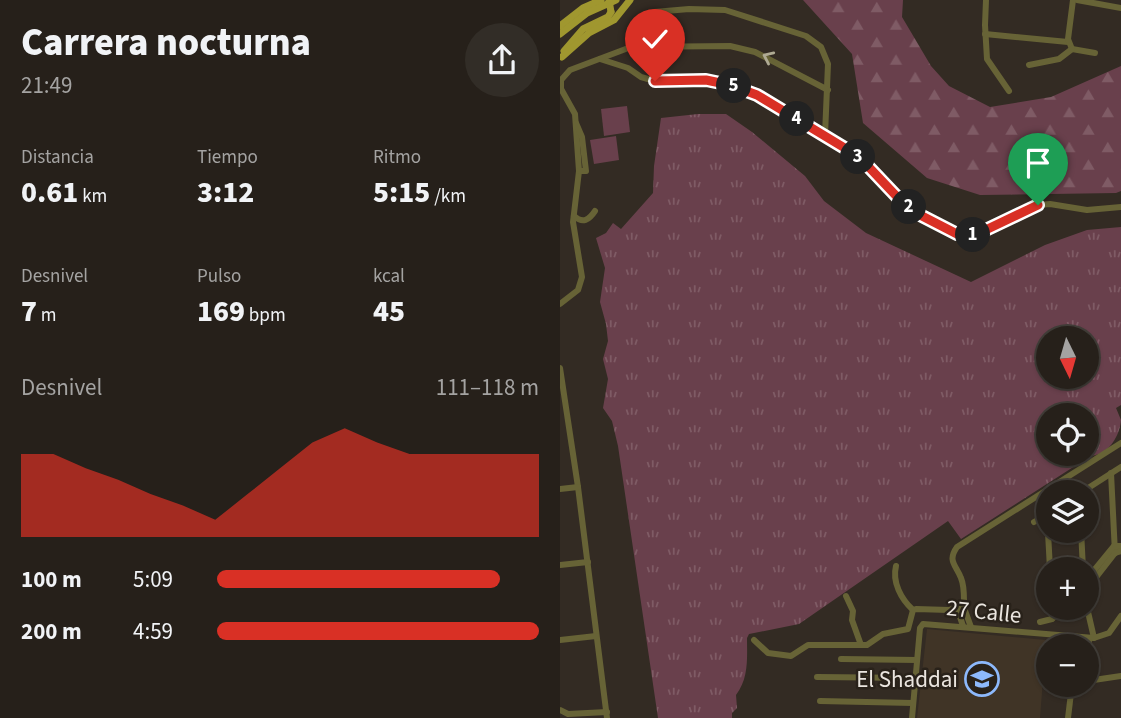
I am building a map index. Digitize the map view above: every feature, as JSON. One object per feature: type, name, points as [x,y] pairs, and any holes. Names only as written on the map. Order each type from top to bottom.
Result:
[{"type":"main road","points":[[560,26],[583,8],[601,0]]},
{"type":"main road","points":[[561,58],[579,33],[608,17],[611,12],[609,0]]},
{"type":"main road","points":[[560,34],[587,13],[616,0]]},
{"type":"main road","points":[[561,58],[589,33],[614,20],[630,0]]},
{"type":"street","points":[[986,0],[987,59],[1009,91]]},
{"type":"street","points":[[1072,49],[1068,42],[1075,0],[1121,8]]},
{"type":"street","points":[[654,12],[725,10],[806,36],[821,47],[828,64],[825,135]]},
{"type":"street","points":[[985,34],[1068,42]]},
{"type":"street","points":[[560,304],[572,296],[582,283],[574,216],[579,171],[586,171],[582,137],[575,122],[575,114],[561,88],[561,80],[570,71],[631,47],[730,46],[755,52],[828,90]]},
{"type":"street","points":[[1029,65],[1059,59],[1072,49],[1095,53]]},
{"type":"street","points":[[600,59],[655,81],[706,80],[757,95],[825,135],[865,163],[901,201],[922,216],[964,236],[973,236],[1038,205],[1050,204],[1087,211],[1121,207]]},
{"type":"street","points":[[574,216],[585,221],[590,219],[595,211]]},
{"type":"street","points":[[560,368],[563,412],[578,487],[607,715],[568,714],[560,710]]},
{"type":"street","points":[[963,626],[960,607],[964,595],[961,577],[951,561],[957,547],[1121,443]]},
{"type":"street","points":[[1099,481],[1121,467]]},
{"type":"street","points":[[1099,573],[1118,549],[1111,473]]},
{"type":"street","points":[[560,489],[578,487]]},
{"type":"street","points":[[1099,567],[1118,549]]},
{"type":"street","points":[[560,565],[587,562]]},
{"type":"street","points":[[896,566],[894,575],[898,587],[903,599],[913,610]]},
{"type":"street","points":[[846,596],[853,611],[852,621],[861,645]]},
{"type":"street","points":[[913,610],[960,607]]},
{"type":"street","points":[[960,607],[971,627]]},
{"type":"street","points":[[754,640],[768,653],[785,656],[791,656],[808,645],[872,643],[883,635],[908,629],[913,610]]},
{"type":"street","points":[[1099,636],[1109,633],[1121,616]]},
{"type":"street","points":[[1040,622],[1048,620]]},
{"type":"street","name":"27 Calle","points":[[917,660],[920,628],[927,623],[1047,634]]},
{"type":"street","points":[[560,640],[596,636]]},
{"type":"street","points":[[841,659],[917,660],[912,718]]},
{"type":"street","points":[[1099,679],[1121,676]]},
{"type":"street","points":[[817,677],[916,678]]},
{"type":"street","points":[[1068,718],[1071,697]]},
{"type":"street","points":[[820,701],[914,703]]},
{"type":"shaded area","name":"El Shaddai","points":[[927,629],[1036,639],[1036,697],[1042,697],[1040,718],[917,718]]},
{"type":"green space","points":[[803,0],[903,0],[902,17],[931,66],[949,86],[990,107],[1051,97],[1121,66],[1121,191],[980,195],[927,178],[863,123],[852,54]]},
{"type":"green space","points":[[627,106],[630,132],[604,136],[601,109]]},
{"type":"green space","points":[[726,114],[805,176],[824,201],[866,233],[971,282],[1045,245],[1087,230],[1121,227],[1121,405],[1116,408],[1121,420],[1111,444],[1099,454],[1099,403],[1036,403],[1036,466],[1075,466],[1053,480],[1036,480],[1036,491],[961,539],[948,521],[799,624],[749,634],[745,675],[736,695],[737,708],[732,713],[732,718],[658,718],[618,446],[612,421],[603,408],[608,379],[603,359],[608,341],[600,302],[605,268],[596,238],[606,233],[613,223],[621,229],[653,193],[661,118]]},
{"type":"green space","points":[[616,136],[619,160],[594,164],[590,140]]},
{"type":"place","name":"El Shaddai","points":[[982,679]]},
{"type":"route","points":[[655,81],[706,80],[757,95],[848,150],[865,163],[901,201],[922,216],[957,234],[973,236],[1038,205]]}]
